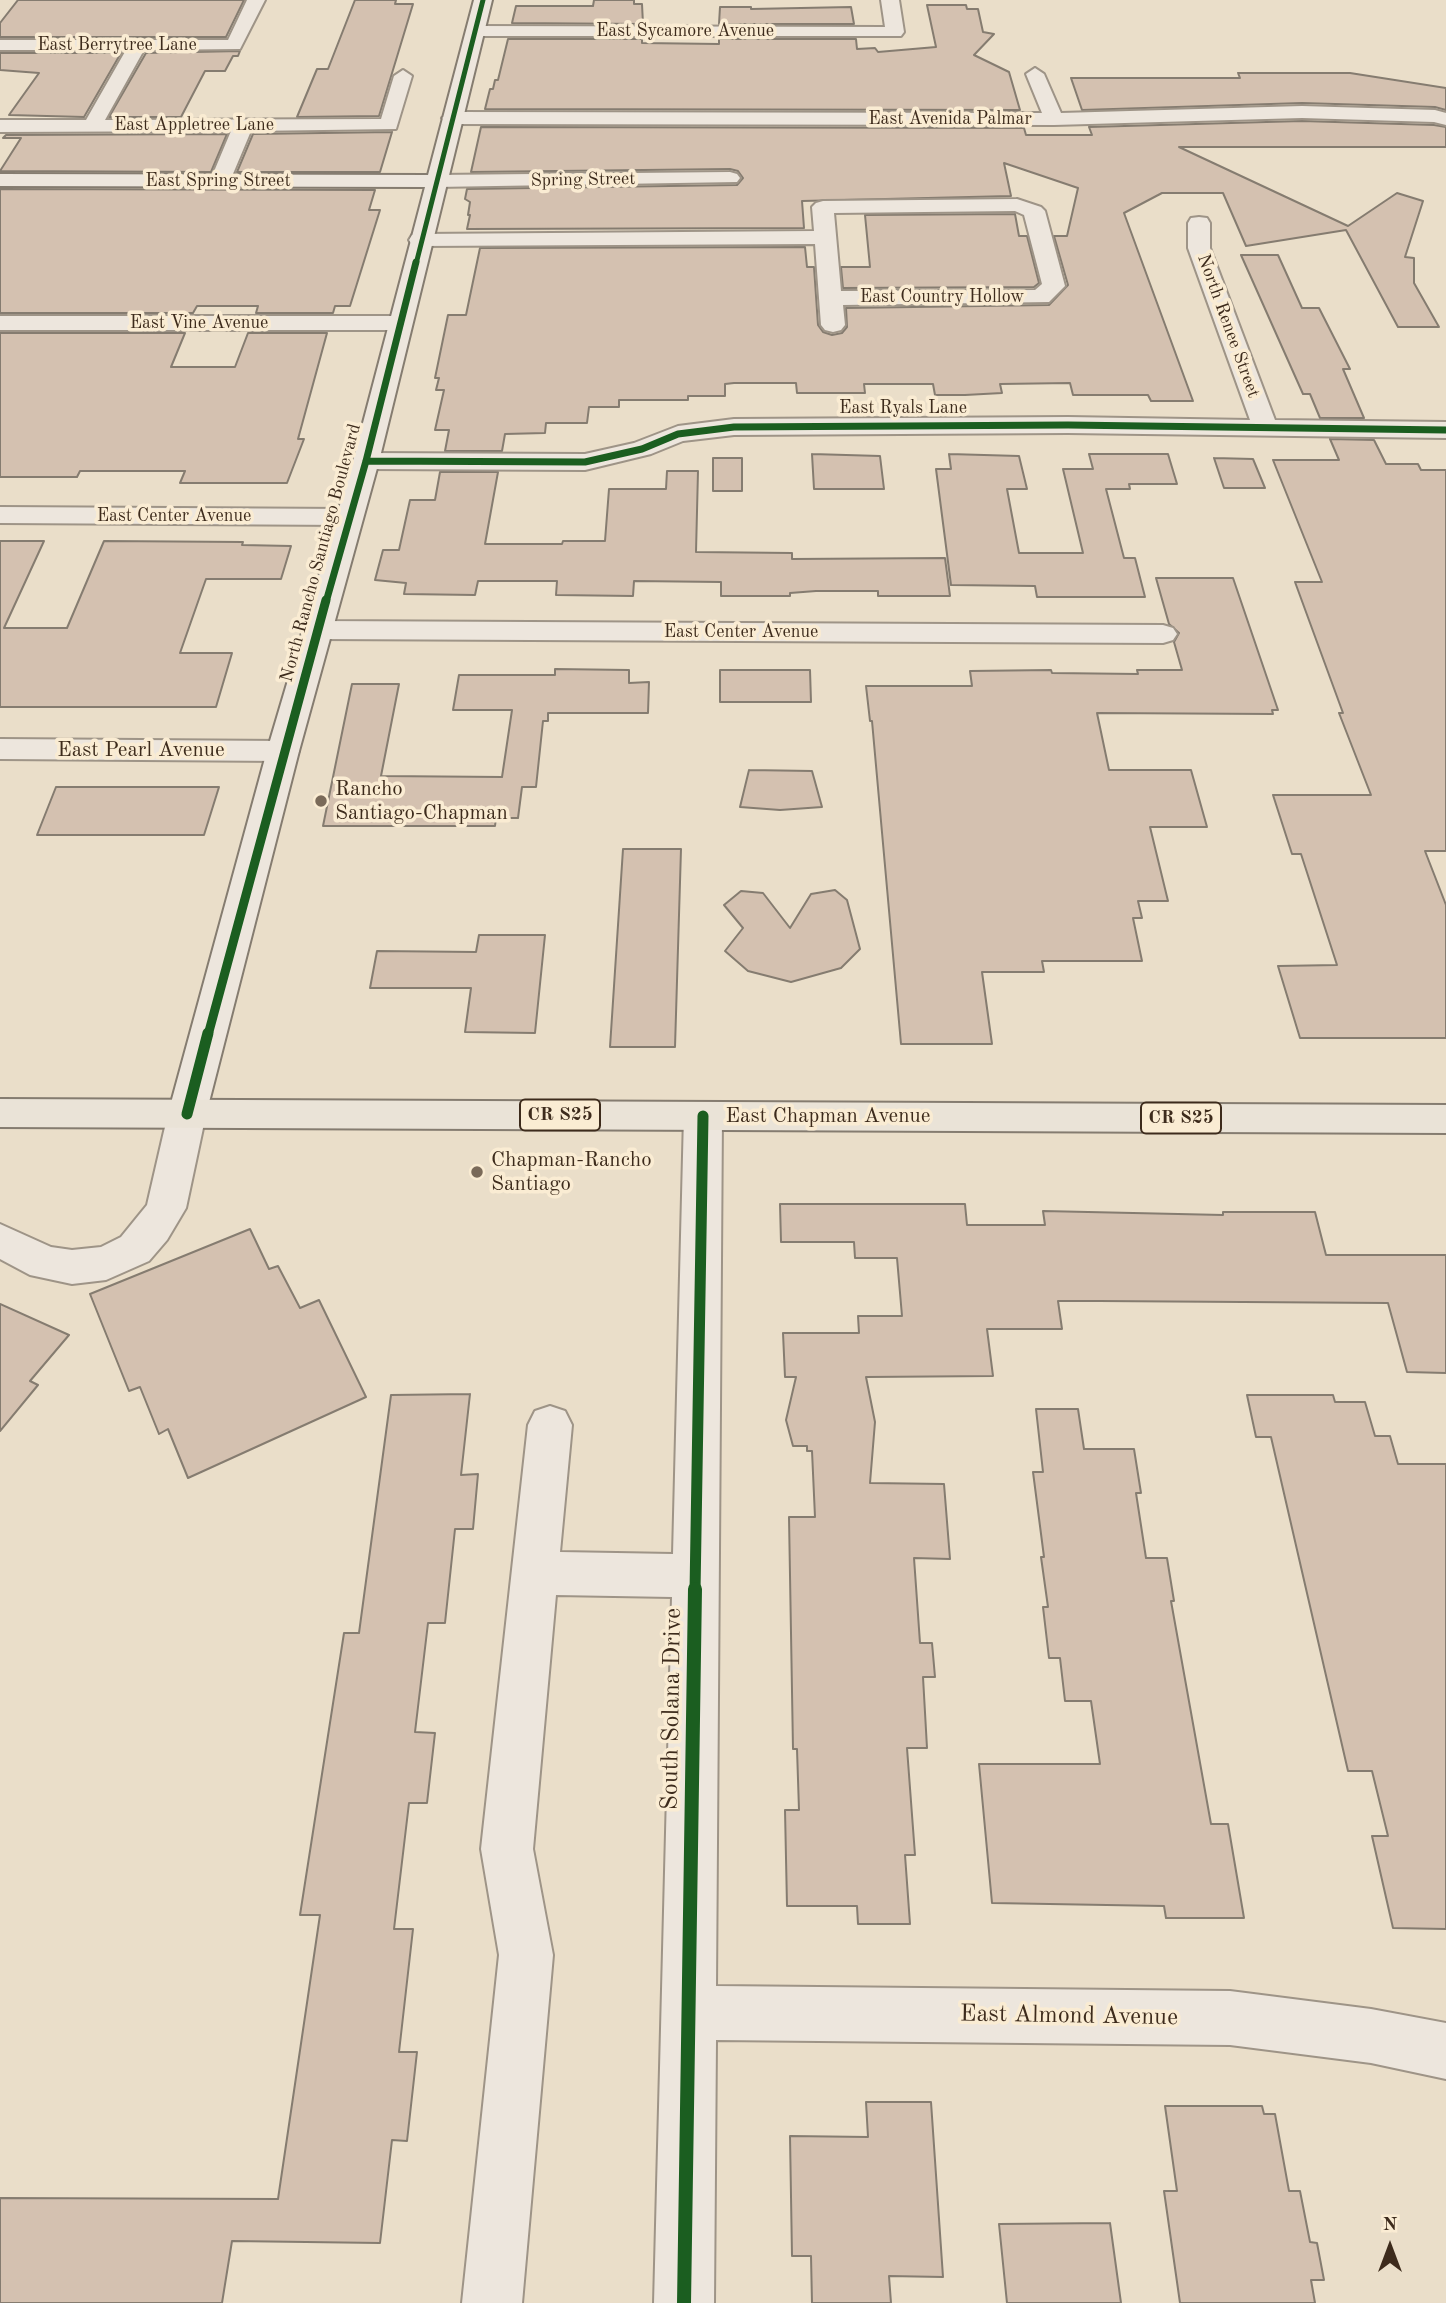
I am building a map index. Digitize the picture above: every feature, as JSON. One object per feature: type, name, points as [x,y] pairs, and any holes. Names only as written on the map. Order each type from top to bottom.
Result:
[{"type":"main road","name":"East Chapman Avenue","points":[[0,1113],[1446,1119]]},
{"type":"street","name":"East Berrytree Lane","points":[[0,45],[234,45],[256,0]]},
{"type":"street","name":"North Rancho Santiago Boulevard","points":[[0,1240],[44,1263],[72,1267],[106,1263],[135,1249],[153,1229],[166,1208],[187,1114],[283,751],[366,461],[483,0]]},
{"type":"street","name":"East Sycamore Avenue","points":[[475,31],[895,32],[890,0]]},
{"type":"street","points":[[683,31],[684,10]]},
{"type":"street","points":[[92,126],[138,45]]},
{"type":"street","points":[[1035,74],[1054,119]]},
{"type":"street","name":"East Appletree Lane","points":[[0,126],[388,125],[403,76]]},
{"type":"street","name":"East Avenida Palmar","points":[[453,118],[1054,119],[1302,111],[1436,116],[1446,119]]},
{"type":"street","points":[[220,181],[244,125]]},
{"type":"street","name":"Spring Street","points":[[436,181],[730,178]]},
{"type":"street","name":"East Spring Street","points":[[0,180],[436,181]]},
{"type":"street","name":"East Country Hollow","points":[[822,181],[824,237],[834,325]]},
{"type":"street","name":"East Country Hollow","points":[[823,207],[1017,205],[1034,211],[1054,286],[1041,297],[830,298]]},
{"type":"street","name":"North Renee Street","points":[[1199,223],[1199,248],[1265,427]]},
{"type":"street","points":[[421,240],[824,237]]},
{"type":"street","name":"East Vine Avenue","points":[[0,323],[399,323]]},
{"type":"street","name":"East Ryals Lane","points":[[366,461],[584,462],[642,449],[678,434],[734,427],[1265,427],[1446,430]]},
{"type":"street","name":"East Center Avenue","points":[[0,515],[348,517]]},
{"type":"street","name":"East Center Avenue","points":[[319,630],[1163,635]]},
{"type":"street","name":"East Pearl Avenue","points":[[0,749],[283,751]]},
{"type":"street","name":"South Solana Drive","points":[[684,2303],[704,1116]]},
{"type":"street","points":[[492,2303],[526,1955],[507,1849],[550,1425]]},
{"type":"street","points":[[535,1573],[695,1576]]},
{"type":"street","name":"East Almond Avenue","points":[[689,2013],[1230,2018],[1371,2036],[1446,2051]]},
{"type":"building","points":[[18,0],[244,0],[226,37],[0,37],[0,23]]},
{"type":"building","points":[[355,0],[396,0],[395,4],[413,4],[379,116],[297,117],[317,69],[328,69]]},
{"type":"building","points":[[594,0],[634,0],[634,4],[642,4],[643,24],[512,23],[516,6],[593,6]]},
{"type":"building","points":[[927,5],[966,5],[967,9],[978,9],[983,32],[994,34],[974,55],[1009,72],[1020,110],[485,109],[490,89],[493,89],[495,80],[498,80],[508,39],[642,39],[642,43],[719,44],[719,39],[856,39],[857,49],[875,48],[878,52],[936,47]]},
{"type":"building","points":[[720,7],[851,7],[854,24],[719,24]]},
{"type":"building","points":[[240,51],[238,56],[233,56],[225,71],[205,71],[181,117],[109,117],[146,53]]},
{"type":"building","points":[[0,53],[121,53],[84,117],[9,115],[39,73],[0,70]]},
{"type":"building","points":[[1238,73],[1350,73],[1446,88],[1446,110],[1435,107],[1302,103],[1082,110],[1071,78],[1240,78]]},
{"type":"building","points":[[1302,121],[1446,127],[1446,147],[1179,147],[1348,226],[1397,193],[1423,201],[1405,257],[1414,258],[1414,283],[1439,327],[1398,327],[1346,230],[1246,246],[1223,193],[1162,193],[1124,213],[1193,401],[1151,401],[1148,395],[1073,395],[1070,383],[1000,384],[1002,393],[935,395],[933,384],[864,384],[865,393],[797,393],[796,383],[734,383],[725,384],[725,396],[688,396],[688,400],[619,400],[619,407],[589,407],[587,423],[546,423],[545,433],[505,434],[502,451],[445,451],[449,430],[435,430],[444,390],[436,390],[439,378],[435,378],[448,315],[466,315],[480,248],[805,247],[807,267],[814,267],[818,325],[823,332],[832,335],[842,333],[847,327],[846,308],[1049,305],[1068,285],[1054,236],[1067,236],[1078,188],[1004,163],[1011,196],[802,201],[804,228],[467,229],[470,202],[465,199],[467,189],[737,185],[743,178],[738,171],[730,169],[471,172],[481,127],[1024,128],[1026,135],[1092,135],[1089,127]]},
{"type":"building","points":[[392,132],[380,172],[237,172],[253,134]]},
{"type":"building","points":[[227,134],[211,172],[0,171],[21,138],[3,138],[6,135]]},
{"type":"building","points":[[0,189],[375,190],[369,210],[380,210],[350,306],[335,306],[333,313],[256,313],[258,306],[197,306],[193,313],[0,313]]},
{"type":"building","points":[[1015,214],[1019,236],[1027,236],[1039,283],[1034,287],[843,288],[841,267],[870,267],[865,215]]},
{"type":"building","points":[[1241,255],[1278,255],[1302,308],[1319,308],[1350,369],[1343,369],[1364,418],[1320,418],[1310,394],[1303,394]]},
{"type":"building","points":[[0,333],[185,333],[171,367],[235,367],[248,333],[327,333],[298,439],[304,439],[287,483],[180,483],[185,471],[80,471],[77,477],[0,477]]},
{"type":"building","points":[[1330,439],[1374,440],[1386,464],[1418,464],[1421,470],[1446,470],[1446,851],[1425,851],[1446,905],[1446,1038],[1300,1038],[1278,966],[1337,965],[1301,854],[1292,854],[1273,795],[1371,795],[1339,713],[1343,713],[1295,582],[1322,582],[1273,460],[1339,460]]},
{"type":"building","points":[[812,454],[880,456],[884,489],[814,489]]},
{"type":"building","points":[[949,454],[1019,456],[1027,489],[1007,489],[1019,553],[1083,553],[1063,469],[1093,469],[1089,454],[1168,454],[1177,484],[1129,484],[1130,489],[1106,489],[1124,558],[1135,558],[1145,597],[1037,597],[1035,586],[951,585],[936,469],[951,469]]},
{"type":"building","points":[[713,458],[742,458],[742,491],[713,491]]},
{"type":"building","points":[[1214,458],[1253,459],[1265,488],[1224,488]]},
{"type":"building","points":[[667,471],[698,471],[696,552],[792,553],[792,559],[945,558],[950,596],[878,596],[878,591],[816,591],[790,593],[790,596],[721,596],[721,582],[634,581],[633,596],[556,595],[557,581],[478,581],[475,595],[404,594],[406,583],[375,580],[383,550],[399,550],[410,500],[435,500],[440,472],[498,472],[485,544],[562,544],[563,541],[605,541],[609,489],[666,489]]},
{"type":"building","points":[[0,541],[44,541],[4,628],[67,628],[104,541],[243,542],[242,545],[291,546],[281,579],[206,579],[180,653],[232,653],[216,707],[0,707]]},
{"type":"building","points":[[1156,578],[1233,578],[1278,710],[1272,710],[1273,714],[1097,713],[1109,770],[1191,770],[1207,827],[1150,827],[1168,901],[1138,901],[1142,918],[1133,918],[1142,961],[1042,961],[1044,972],[982,972],[992,1044],[901,1044],[872,721],[866,686],[972,686],[970,671],[1051,670],[1052,673],[1138,674],[1137,670],[1182,670],[1174,642],[1179,633],[1169,624]]},
{"type":"building","points":[[555,669],[629,670],[629,683],[649,682],[648,713],[548,713],[548,721],[543,721],[536,787],[522,787],[518,818],[496,818],[495,826],[323,826],[352,684],[399,684],[381,776],[502,777],[512,710],[453,710],[459,675],[555,675]]},
{"type":"building","points":[[720,670],[810,670],[811,702],[720,702]]},
{"type":"building","points":[[749,770],[812,771],[822,807],[780,810],[740,807]]},
{"type":"building","points":[[56,787],[219,787],[204,835],[37,835]]},
{"type":"building","points":[[623,849],[681,849],[675,1047],[610,1047]]},
{"type":"building","points":[[835,890],[847,900],[860,949],[841,968],[791,982],[748,971],[725,951],[743,928],[724,905],[741,891],[763,893],[790,928],[811,894]]},
{"type":"building","points":[[479,935],[545,935],[535,1033],[465,1032],[471,988],[370,988],[377,951],[476,952]]},
{"type":"building","points":[[780,1204],[965,1204],[967,1225],[1045,1225],[1043,1211],[1223,1215],[1223,1212],[1315,1212],[1326,1255],[1446,1255],[1446,1373],[1407,1372],[1388,1303],[1058,1301],[1062,1329],[987,1329],[993,1376],[866,1377],[875,1422],[870,1483],[944,1484],[950,1559],[914,1558],[920,1643],[932,1643],[935,1677],[923,1677],[927,1748],[907,1748],[915,1855],[905,1855],[910,1924],[858,1924],[857,1906],[787,1906],[785,1810],[799,1810],[797,1749],[793,1749],[789,1517],[815,1517],[812,1451],[807,1451],[807,1446],[793,1446],[786,1420],[796,1377],[785,1377],[783,1333],[859,1333],[858,1316],[902,1316],[897,1258],[855,1258],[854,1242],[781,1242]]},
{"type":"building","points":[[250,1229],[269,1269],[278,1266],[300,1308],[319,1300],[366,1397],[188,1478],[168,1429],[159,1434],[140,1387],[129,1391],[90,1294]]},
{"type":"building","points":[[0,1304],[69,1335],[30,1381],[38,1385],[0,1431]]},
{"type":"building","points":[[470,1394],[461,1475],[478,1474],[473,1529],[455,1529],[445,1623],[428,1623],[415,1732],[435,1733],[427,1803],[409,1803],[394,1929],[413,1929],[399,2052],[417,2052],[407,2141],[392,2140],[380,2243],[232,2241],[222,2303],[0,2303],[0,2198],[278,2199],[320,1915],[300,1915],[344,1633],[359,1633],[391,1395]]},
{"type":"building","points":[[1247,1395],[1333,1395],[1335,1402],[1365,1402],[1375,1436],[1390,1436],[1398,1464],[1446,1464],[1446,1929],[1393,1928],[1372,1836],[1388,1836],[1372,1771],[1348,1771],[1271,1437],[1256,1437]]},
{"type":"building","points":[[1036,1409],[1078,1409],[1084,1449],[1134,1449],[1141,1493],[1136,1493],[1146,1558],[1167,1558],[1174,1601],[1171,1601],[1211,1824],[1228,1824],[1244,1918],[1166,1918],[1164,1906],[992,1903],[979,1764],[1100,1764],[1091,1701],[1065,1701],[1060,1658],[1049,1658],[1043,1607],[1048,1607],[1041,1557],[1044,1557],[1033,1472],[1043,1472]]},
{"type":"building","points":[[866,2102],[931,2102],[943,2277],[889,2276],[891,2303],[812,2303],[811,2256],[792,2256],[790,2136],[868,2137]]},
{"type":"building","points":[[1165,2106],[1262,2106],[1264,2114],[1275,2114],[1289,2191],[1300,2191],[1310,2242],[1317,2243],[1324,2280],[1311,2280],[1315,2303],[1180,2303],[1164,2191],[1177,2191]]},
{"type":"building","points":[[1110,2223],[1121,2303],[1007,2303],[999,2224]]},
{"type":"cycle path","points":[[187,1114],[283,751],[366,461],[483,0]]},
{"type":"cycle path","points":[[366,461],[585,462],[642,449],[678,434],[734,427],[1068,425],[1446,430]]},
{"type":"cycle path","points":[[684,2303],[703,1116]]},
{"type":"place","name":"Rancho Santiago-Chapman","points":[[321,801]]},
{"type":"place","name":"Chapman-Rancho Santiago","points":[[477,1172]]}]
